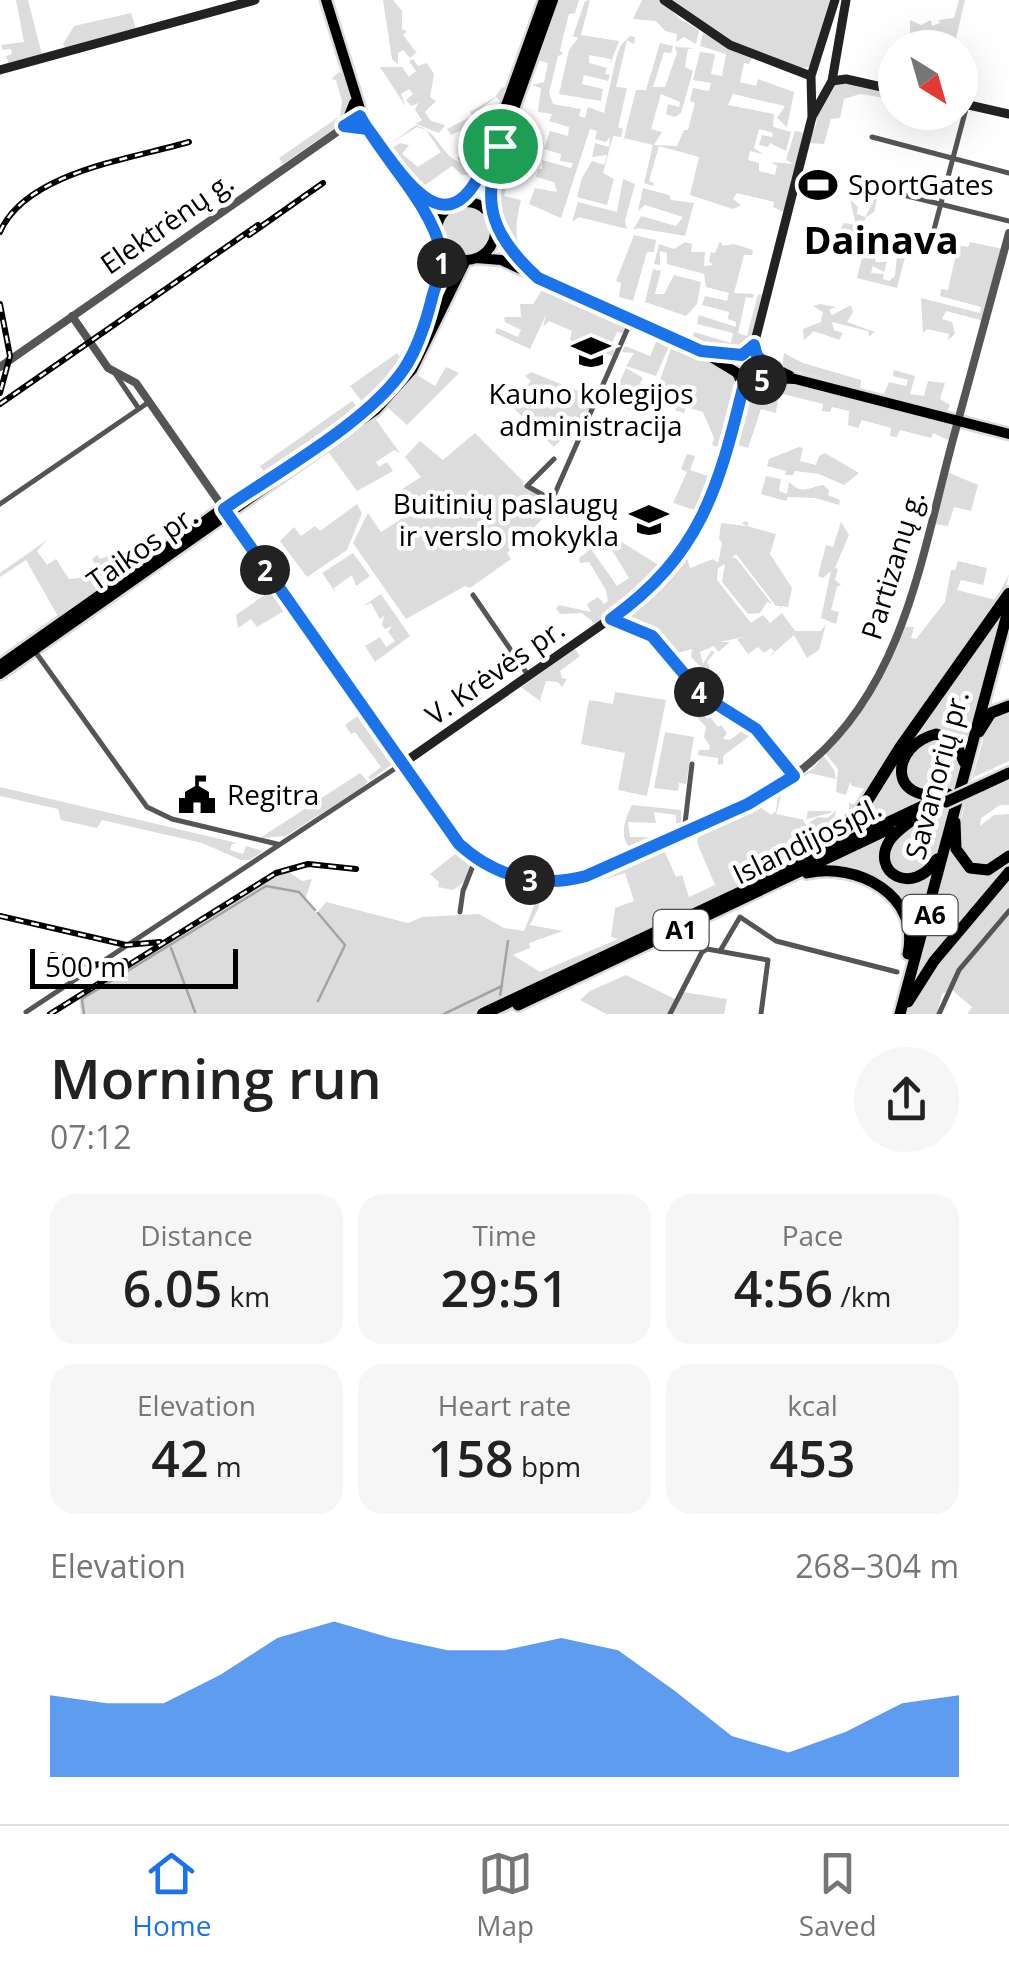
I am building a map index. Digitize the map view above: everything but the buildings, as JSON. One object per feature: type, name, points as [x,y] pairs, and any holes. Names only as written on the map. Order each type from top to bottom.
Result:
[{"type":"highway","points":[[808,867],[847,830],[1009,594]]},
{"type":"highway","name":"Savanorių pr.","points":[[900,1013],[1009,607]]},
{"type":"highway","name":"Savanorių pr.","points":[[900,1013],[1009,618]]},
{"type":"highway","points":[[1009,628],[1009,639]]},
{"type":"highway","points":[[978,736],[991,713],[1009,706]]},
{"type":"highway","points":[[947,798],[924,797],[911,791],[902,776],[909,752],[926,736],[946,735],[961,749],[964,773]]},
{"type":"highway","name":"Islandijos pl.","points":[[518,1005],[1009,770]]},
{"type":"highway","points":[[925,809],[887,846],[885,857],[892,874],[904,880],[922,877],[935,863],[945,842]]},
{"type":"highway","name":"Islandijos pl.","points":[[545,989],[842,852],[925,809]]},
{"type":"highway","points":[[954,820],[956,849],[965,865],[988,870],[1009,856]]},
{"type":"highway","points":[[545,989],[588,978],[736,912],[808,867],[842,852]]},
{"type":"highway","points":[[808,867],[853,872],[888,892],[899,905],[910,930],[900,1013]]},
{"type":"highway","points":[[900,1013],[922,976],[1009,872]]},
{"type":"highway","points":[[908,960],[928,908]]},
{"type":"highway","name":"A1","points":[[483,1014],[545,989]]},
{"type":"highway","name":"A1","points":[[498,1014],[518,1005]]},
{"type":"main road","points":[[0,70],[255,0]]},
{"type":"main road","points":[[533,44],[544,0]]},
{"type":"main road","points":[[440,246],[439,218],[478,182],[497,144],[553,0]]},
{"type":"main road","points":[[664,0],[730,46],[811,71],[820,89],[832,77]]},
{"type":"main road","points":[[327,1],[360,116],[403,178],[440,246],[454,258],[500,260],[701,351],[737,374],[795,379]]},
{"type":"main road","points":[[812,117],[811,71],[839,6]]},
{"type":"main road","points":[[742,355],[754,345],[812,117],[832,77],[839,6]]},
{"type":"main road","points":[[811,71],[825,60],[832,77]]},
{"type":"main road","points":[[832,77],[878,86]]},
{"type":"main road","points":[[355,100],[344,126],[368,129]]},
{"type":"main road","points":[[978,107],[1009,114]]},
{"type":"main road","points":[[452,287],[465,265],[493,243],[490,180],[497,144]]},
{"type":"main road","points":[[403,178],[427,201],[476,203],[492,216],[518,260],[538,278]]},
{"type":"main road","name":"Taikos pr.","points":[[428,326],[440,246]]},
{"type":"main road","name":"Taikos pr.","points":[[0,665],[322,445],[402,383],[428,326],[475,259]]},
{"type":"main road","points":[[754,345],[761,360]]},
{"type":"main road","points":[[701,351],[761,360],[795,379],[1009,434]]},
{"type":"main road","points":[[725,368],[723,360],[729,355]]},
{"type":"main road","points":[[737,374],[743,388],[763,379],[772,367]]},
{"type":"main road","name":"V. Krėvės pr.","points":[[402,764],[611,619],[662,578],[702,522],[719,482],[743,388]]},
{"type":"main road","name":"Taikos pr.","points":[[0,674],[33,646]]},
{"type":"street","name":"Elektrėnų g.","points":[[0,367],[360,116]]},
{"type":"street","points":[[930,240],[958,130]]},
{"type":"street","points":[[872,137],[1009,173]]},
{"type":"street","points":[[871,187],[1009,221]]},
{"type":"street","name":"Partizanų g.","points":[[72,316],[114,372],[136,383],[450,832],[476,858],[517,878],[563,881],[586,876],[759,798],[823,752],[856,715],[889,658],[909,603],[1009,234]]},
{"type":"street","points":[[554,458],[527,486],[550,500],[631,321]]},
{"type":"street","points":[[114,372],[139,409]]},
{"type":"street","points":[[0,504],[149,402]]},
{"type":"street","points":[[473,595],[529,676]]},
{"type":"street","points":[[611,619],[652,636],[702,695],[756,729],[794,776]]},
{"type":"street","points":[[33,646],[148,808],[172,819],[277,844]]},
{"type":"street","name":"V. Krėvės pr.","points":[[26,1012],[402,764]]},
{"type":"street","points":[[684,832],[692,764]]},
{"type":"street","points":[[460,912],[463,891],[476,858]]},
{"type":"street","points":[[938,1014],[959,970],[1009,911]]},
{"type":"street","points":[[720,951],[736,912],[776,940],[897,972]]},
{"type":"street","points":[[670,1014],[702,952],[720,951],[770,962],[762,1014]]},
{"type":"shaded area","points":[[16,0],[28,0],[42,55],[9,65],[6,56],[12,54],[11,49],[3,50],[1,45],[24,42]]},
{"type":"shaded area","points":[[383,0],[393,0],[402,11],[402,29],[407,31],[403,35],[416,52],[421,48],[410,58],[403,50],[398,53],[398,64],[392,59]]},
{"type":"shaded area","points":[[555,0],[579,0],[575,13],[569,14],[560,50],[563,54],[558,56],[549,93],[553,104],[581,109],[579,116],[585,118],[588,107],[604,113],[621,45],[630,36],[635,37],[634,44],[627,40],[616,87],[627,88],[618,127],[623,129],[621,137],[613,136],[603,173],[614,179],[607,205],[577,197],[592,161],[604,165],[607,155],[592,157],[595,143],[609,147],[610,137],[606,142],[595,139],[597,131],[590,129],[561,218],[529,204],[535,188],[557,192],[554,182],[536,177],[542,160],[571,168],[573,163],[560,161],[561,154],[544,149],[550,131],[568,136],[569,127],[549,121],[552,114],[538,112],[541,88],[532,85],[544,82],[548,63],[533,59]]},
{"type":"shaded area","points":[[590,0],[581,35],[619,41],[610,65],[611,59],[589,55],[589,63],[607,68],[605,74],[610,75],[608,81],[584,75],[582,84],[603,89],[601,101],[559,94],[569,50],[578,38],[573,36],[585,1]]},
{"type":"shaded area","points":[[642,0],[661,0],[680,19],[699,30],[696,44],[684,37],[676,42],[677,34],[665,31],[656,21],[633,19]]},
{"type":"shaded area","points":[[667,0],[833,0],[811,66],[804,68],[727,41]]},
{"type":"shaded area","points":[[959,0],[965,0],[958,30],[910,30],[910,20],[921,25],[931,20],[932,26],[940,23],[938,20],[954,18]]},
{"type":"shaded area","points":[[131,13],[136,29],[67,48],[63,44],[74,26]]},
{"type":"shaded area","points":[[703,33],[752,58],[749,64],[744,63],[740,82],[756,86],[758,79],[794,92],[787,127],[777,118],[785,106],[733,94],[728,105],[774,114],[773,127],[791,132],[786,151],[770,143],[768,147],[759,145],[762,135],[772,137],[773,133],[759,129],[754,148],[763,154],[750,151],[748,160],[759,163],[759,171],[775,175],[777,166],[771,162],[794,164],[786,160],[795,131],[804,133],[784,212],[773,207],[774,202],[737,193],[733,199],[741,205],[733,209],[690,195],[699,157],[659,146],[649,181],[653,186],[644,183],[653,145],[624,138],[636,90],[646,90],[660,43],[673,46],[671,53],[664,52],[653,87],[665,87],[677,53],[675,47],[694,48],[688,49],[685,67],[693,71],[681,113],[675,117],[666,114],[668,104],[679,107],[680,102],[661,94],[651,129],[662,132],[654,145],[677,146],[684,130],[688,130],[695,103],[690,101],[693,88],[709,91],[711,83],[693,80],[700,52],[715,54],[711,74],[722,76],[726,54],[700,46]]},
{"type":"shaded area","points":[[413,59],[418,66],[427,63],[434,74],[430,97],[436,101],[425,112],[431,121],[445,125],[439,133],[416,124],[422,120],[415,110],[418,103],[411,106],[406,100],[413,94],[409,89],[401,94],[406,107],[380,67],[402,67],[409,77],[416,71],[409,61]]},
{"type":"shaded area","points":[[339,72],[345,75],[350,102],[341,124],[283,164],[279,158],[340,116],[342,101],[336,80],[331,79]]},
{"type":"shaded area","points":[[837,81],[878,91],[878,97],[860,94],[844,99],[840,118],[831,119],[824,144],[809,143],[817,121],[814,119]]},
{"type":"shaded area","points":[[502,87],[508,89],[503,103],[496,97],[475,114],[487,127],[490,142],[478,174],[462,175],[452,166],[418,190],[392,148],[400,143],[409,145],[402,154],[418,167],[441,152],[426,130],[459,162],[457,157],[462,157],[467,144],[464,138],[472,140],[465,134],[468,127],[451,135],[447,129],[472,116],[470,112],[495,97]]},
{"type":"shaded area","points":[[509,126],[514,128],[507,162],[513,164],[504,196],[521,200],[519,247],[529,264],[551,276],[550,280],[526,262],[516,252],[497,218],[492,188],[499,190],[506,181],[493,176]]},
{"type":"shaded area","points":[[623,179],[635,184],[625,221],[627,229],[579,217],[572,222],[578,202],[617,212]]},
{"type":"shaded area","points":[[643,188],[669,195],[671,200],[694,203],[685,236],[633,230],[641,216],[676,226],[683,217],[645,205],[638,211]]},
{"type":"shaded area","points":[[872,188],[879,190],[874,212],[861,227],[873,237],[908,246],[897,288],[857,278],[864,250],[876,254],[875,262],[887,262],[884,272],[873,266],[871,273],[884,274],[883,279],[889,281],[895,276],[897,255],[865,248],[867,239],[863,233],[838,232],[844,223],[856,225],[850,200],[858,207],[857,214],[865,217],[873,203]]},
{"type":"shaded area","points":[[466,203],[485,211],[493,230],[485,249],[466,257],[447,249],[439,230],[447,211]]},
{"type":"shaded area","points":[[634,235],[656,240],[654,252],[647,252],[633,301],[619,297],[621,283],[616,281]]},
{"type":"shaded area","points":[[720,241],[723,246],[734,244],[753,250],[752,255],[744,255],[734,293],[754,294],[753,298],[746,297],[738,333],[747,336],[758,294],[762,295],[751,346],[745,351],[717,352],[692,343],[694,332],[731,343],[733,333],[697,324],[699,315],[736,327],[736,322],[728,319],[729,312],[702,305],[705,296],[727,301],[729,293],[706,287],[704,274],[667,264],[667,253],[660,251],[660,265],[654,264],[659,244],[674,249],[685,242],[692,244],[691,252],[705,252],[704,266],[713,265],[709,261],[711,252],[715,253]]},
{"type":"shaded area","points":[[970,242],[1003,249],[984,321],[946,311],[942,319],[952,322],[955,334],[948,340],[949,334],[927,329],[923,333],[921,298],[980,313],[981,307],[940,296],[941,289],[948,290],[958,245],[968,247]]},
{"type":"shaded area","points":[[653,269],[661,271],[655,294],[664,294],[674,275],[701,282],[697,304],[686,316],[645,302]]},
{"type":"shaded area","points":[[544,287],[627,324],[624,333],[617,332],[612,343],[618,346],[614,357],[570,340],[572,331],[549,321],[543,327],[546,315],[530,349],[495,333],[497,328],[518,337],[521,330],[505,322],[504,317],[521,317],[520,304],[533,304]]},
{"type":"shaded area","points":[[851,305],[853,312],[847,322],[875,332],[869,336],[868,331],[832,322],[834,330],[843,333],[839,340],[814,331],[804,340],[803,329],[821,322],[823,312],[813,306],[836,307],[829,310],[832,315]]},
{"type":"shaded area","points":[[632,326],[671,342],[656,376],[626,366],[634,353],[622,352],[625,346],[650,356],[656,342],[630,330]]},
{"type":"shaded area","points":[[673,343],[708,359],[741,383],[726,444],[721,443],[720,448],[712,445],[714,438],[703,412],[686,407],[684,413],[675,410],[682,393],[659,383]]},
{"type":"shaded area","points":[[397,353],[404,363],[369,403],[363,403],[350,386]]},
{"type":"shaded area","points":[[784,353],[803,363],[861,380],[860,389],[782,367]]},
{"type":"shaded area","points":[[446,367],[459,373],[407,425],[385,405],[414,373],[435,386]]},
{"type":"shaded area","points":[[626,368],[643,378],[640,383],[645,388],[636,412],[611,402]]},
{"type":"shaded area","points":[[894,370],[915,376],[910,394],[924,396],[928,381],[945,383],[940,399],[950,405],[946,413],[884,394],[889,382],[906,386],[908,380],[893,376]]},
{"type":"shaded area","points":[[531,372],[596,398],[590,410],[554,447],[505,400],[513,402],[531,381],[525,376]]},
{"type":"shaded area","points":[[753,382],[824,391],[948,423],[953,429],[950,441],[933,433],[931,438],[900,430],[897,437],[890,436],[891,428],[862,420],[858,428],[848,425],[849,411],[832,407],[830,412],[822,411],[823,404],[779,393],[776,413],[761,409],[748,448],[732,443],[745,390]]},
{"type":"shaded area","points":[[352,401],[359,409],[266,474],[260,466]]},
{"type":"shaded area","points":[[374,417],[400,453],[394,450],[376,462],[379,467],[387,462],[393,471],[357,491],[327,450]]},
{"type":"shaded area","points":[[475,433],[524,482],[533,475],[522,484],[550,501],[552,510],[507,553],[511,559],[470,588],[465,586],[406,619],[353,543],[368,513],[381,532],[412,512],[399,491],[421,477],[405,457],[420,441],[443,460]]},
{"type":"shaded area","points":[[803,448],[800,461],[816,465],[825,453],[859,473],[844,485],[819,474],[795,471],[785,475],[786,471],[767,466],[769,459]]},
{"type":"shaded area","points":[[687,454],[695,456],[690,470],[708,476],[695,510],[673,503],[687,472],[681,469]]},
{"type":"shaded area","points":[[947,472],[978,485],[971,511],[954,507],[948,526],[933,524]]},
{"type":"shaded area","points":[[766,476],[781,479],[779,491],[787,494],[789,482],[801,489],[823,485],[829,490],[828,495],[840,500],[839,505],[815,498],[788,497],[786,501],[761,494]]},
{"type":"shaded area","points":[[357,504],[362,513],[347,550],[307,577],[280,541],[294,527],[301,536],[315,526],[320,531]]},
{"type":"shaded area","points":[[746,521],[747,526],[776,534],[770,554],[792,588],[788,607],[782,606],[778,612],[781,606],[776,606],[736,554],[732,558],[736,558],[772,604],[767,602],[760,613],[748,614],[722,582],[725,564],[718,568],[717,580],[751,623],[763,615],[770,623],[782,613],[795,631],[821,631],[826,624],[819,650],[807,658],[794,635],[769,657],[774,651],[771,648],[764,653],[758,647],[748,654],[737,639],[748,636],[720,642],[730,642],[718,652],[714,646],[700,652],[703,664],[711,651],[715,652],[707,662],[710,668],[706,672],[691,657],[692,649],[678,653],[677,663],[654,636],[614,620],[686,555],[690,568],[713,559],[718,563],[721,523],[746,526],[742,523]]},
{"type":"shaded area","points":[[841,522],[849,535],[835,568],[835,580],[841,585],[831,610],[839,612],[836,624],[821,618],[831,571],[823,578],[818,576],[826,545],[833,547]]},
{"type":"shaded area","points":[[605,539],[620,541],[665,569],[641,594],[597,625],[582,613],[560,614],[556,608],[559,605],[591,612],[587,604],[598,597],[604,604],[608,601],[606,590],[589,562],[580,563],[579,558],[591,549],[617,586],[629,578]]},
{"type":"shaded area","points":[[47,540],[37,551],[47,565],[56,559],[69,579],[79,578],[96,566],[92,559],[97,555],[100,559],[113,554],[119,564],[104,575],[109,583],[60,620],[26,560],[0,577],[0,573]]},
{"type":"shaded area","points":[[353,553],[370,576],[356,586],[352,575],[334,588],[336,593],[322,573]]},
{"type":"shaded area","points":[[958,561],[987,568],[983,585],[961,580],[957,590],[992,599],[996,600],[1009,574],[1003,599],[860,810],[822,849],[476,1014],[81,1014],[79,998],[286,870],[302,881],[312,879],[305,900],[317,913],[326,902],[408,923],[422,917],[479,914],[504,928],[524,931],[539,893],[539,907],[530,925],[563,931],[529,943],[530,948],[513,955],[540,972],[618,939],[611,937],[615,908],[634,901],[625,873],[580,887],[577,881],[632,862],[672,841],[663,848],[676,877],[682,875],[689,897],[715,885],[698,845],[697,830],[776,792],[778,795],[760,807],[771,815],[776,811],[779,789],[814,768],[823,755],[836,779],[809,773],[782,792],[776,814],[804,820],[806,825],[818,817],[828,818],[836,810],[835,818],[839,819],[849,811],[849,803],[856,805],[865,789],[850,782],[846,795],[836,792],[838,769],[825,753],[868,702],[904,627],[914,627],[911,638],[916,639],[945,602],[951,570],[955,570]]},
{"type":"shaded area","points":[[270,591],[284,611],[257,627],[251,619],[238,628],[236,615]]},
{"type":"shaded area","points":[[381,594],[410,636],[375,662],[365,646],[380,637],[386,647],[395,641],[388,632],[392,626],[385,629],[382,625],[384,616],[380,619],[371,603],[363,606]]},
{"type":"shaded area","points":[[1002,613],[965,758],[962,747],[926,735],[900,768],[924,799],[835,844]]},
{"type":"shaded area","points":[[575,649],[580,656],[560,671],[562,678],[567,679],[562,687],[558,682],[546,681],[540,700],[544,704],[521,687]]},
{"type":"shaded area","points":[[615,692],[666,700],[647,796],[618,790],[625,753],[581,744],[589,700],[613,704]]},
{"type":"shaded area","points":[[702,697],[712,705],[700,710],[718,727],[721,725],[727,733],[723,739],[730,740],[746,728],[752,734],[723,756],[723,764],[718,765],[718,758],[698,755],[699,750],[709,750],[704,737],[706,727],[688,708],[692,704],[697,707]]},
{"type":"shaded area","points":[[1009,707],[1009,761],[972,778],[989,720]]},
{"type":"shaded area","points":[[362,713],[395,762],[371,780],[368,777],[381,767],[355,732],[351,734],[345,725]]},
{"type":"shaded area","points":[[665,732],[694,737],[686,784],[679,783],[678,791],[654,788]]},
{"type":"shaded area","points":[[931,736],[946,736],[962,762],[958,784],[936,795],[906,782],[906,761]]},
{"type":"shaded area","points":[[360,773],[368,782],[361,788],[286,836],[260,838]]},
{"type":"shaded area","points":[[1009,782],[1009,805],[1000,805],[981,818],[980,826],[994,815],[1009,814],[1009,854],[991,867],[965,864],[958,835],[966,798]]},
{"type":"shaded area","points":[[0,787],[237,843],[230,850],[243,854],[246,846],[263,851],[250,860],[241,860],[202,843],[102,820],[97,828],[61,820],[58,809],[0,796]]},
{"type":"shaded area","points":[[952,804],[936,858],[910,879],[888,863],[891,842],[923,818]]},
{"type":"shaded area","points":[[632,805],[681,810],[681,823],[676,823],[676,815],[654,812],[656,823],[628,822],[630,837],[654,837],[655,841],[633,851],[624,835]]},
{"type":"shaded area","points":[[808,811],[832,811],[830,813],[806,819]]},
{"type":"shaded area","points":[[897,829],[887,841],[892,877],[933,869],[913,943],[882,885],[810,872]]},
{"type":"shaded area","points":[[952,844],[957,859],[967,870],[1009,859],[1009,870],[916,981]]},
{"type":"shaded area","points":[[460,850],[473,859],[464,882],[453,890],[438,887],[439,882],[430,874]]},
{"type":"shaded area","points":[[1009,874],[1009,1014],[967,1014],[972,1007],[952,990],[942,994],[937,1014],[907,1014],[913,996]]},
{"type":"shaded area","points":[[626,975],[675,999],[668,1014],[606,1014],[580,1000],[590,991]]},
{"type":"shaded area","points":[[683,992],[727,999],[724,1014],[672,1014]]},
{"type":"waterway","points":[[84,1014],[82,999],[266,886],[299,892],[315,910]]},
{"type":"waterway","points":[[318,913],[345,945],[318,1001]]},
{"type":"waterway","points":[[500,997],[508,941]]},
{"type":"waterway","points":[[171,948],[195,1012]]},
{"type":"waterway","points":[[444,1014],[502,986]]},
{"type":"railway","points":[[0,232],[13,212],[32,195],[56,182],[111,162],[189,142]]},
{"type":"railway","points":[[249,235],[323,183]]},
{"type":"railway","points":[[0,404],[258,225]]},
{"type":"railway","points":[[0,304],[10,356],[0,393]]},
{"type":"railway","points":[[50,1014],[276,873],[308,864],[356,869]]},
{"type":"railway","points":[[0,916],[126,945],[160,942]]},
{"type":"railway","points":[[52,955],[92,965],[125,961]]},
{"type":"place","name":"SportGates","points":[[818,185]]},
{"type":"place","name":"Kauno kolegijos administracija","points":[[591,352]]},
{"type":"place","name":"Buitinių paslaugų ir verslo mokykla","points":[[649,520]]},
{"type":"place","name":"Regitra","points":[[197,795]]},
{"type":"district","name":"Dainava","points":[[881,241]]},
{"type":"route","points":[[500,146],[490,180],[491,215],[518,260],[538,278],[701,351],[742,355],[754,345],[757,356],[774,370],[768,380],[757,379],[743,388],[719,482],[691,540],[654,585],[611,619],[652,636],[702,695],[728,716],[756,729],[794,776],[727,814],[586,876],[563,881],[517,878],[487,865],[459,844],[224,509],[378,399],[410,358],[429,308],[443,258],[430,225],[403,178],[368,129],[360,116],[344,126],[368,129],[416,193],[440,204],[456,203],[474,186],[493,143],[500,146]]}]
